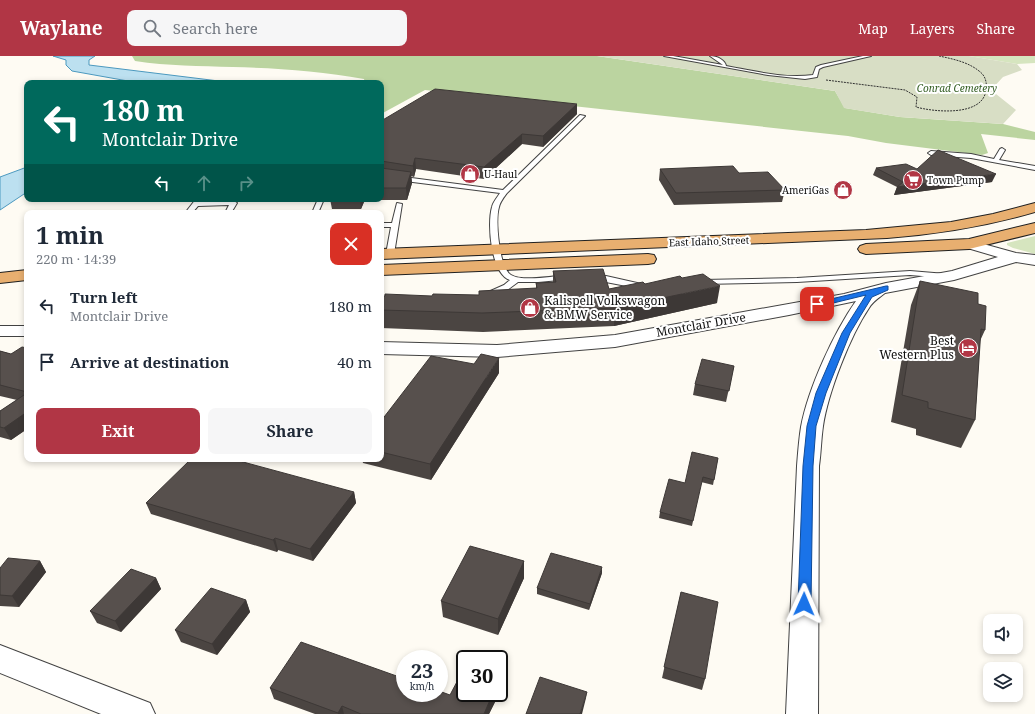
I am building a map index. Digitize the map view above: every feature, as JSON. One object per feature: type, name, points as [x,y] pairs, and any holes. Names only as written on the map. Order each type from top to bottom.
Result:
[{"type":"highway","name":"East Idaho Street","points":[[384,270],[499,257],[874,235],[964,225],[999,218],[1035,207]]},
{"type":"highway","name":"East Idaho Street","points":[[499,257],[915,248],[969,244],[1035,228]]},
{"type":"highway","points":[[384,256],[462,255],[499,257]]},
{"type":"highway","points":[[0,266],[24,266]]},
{"type":"highway","points":[[0,278],[24,275]]},
{"type":"highway","points":[[0,285],[24,284]]},
{"type":"street","name":"Montclair Drive","points":[[969,244],[1016,258],[1035,260]]},
{"type":"street","name":"Montclair Drive","points":[[384,348],[497,351],[615,341],[789,310],[946,276],[1016,258]]},
{"type":"street","points":[[802,714],[808,466],[812,426],[821,393],[846,333],[870,296],[886,288]]},
{"type":"street","points":[[0,331],[24,331]]},
{"type":"street","points":[[0,659],[139,714]]},
{"type":"lane","points":[[666,56],[726,67],[806,78],[815,76],[817,68],[822,66],[876,56]]},
{"type":"lane","points":[[712,56],[721,61],[726,67]]},
{"type":"lane","points":[[582,116],[504,192],[496,206],[494,217],[499,257],[504,275],[516,279],[580,276],[602,277],[620,280],[632,286],[651,287]]},
{"type":"lane","points":[[996,160],[1002,150]]},
{"type":"lane","points":[[931,153],[971,156],[1035,168]]},
{"type":"lane","points":[[1017,165],[1035,172]]},
{"type":"lane","points":[[384,176],[504,192]]},
{"type":"lane","points":[[191,210],[198,202],[234,203],[230,210]]},
{"type":"lane","points":[[384,256],[395,225],[398,204]]},
{"type":"lane","points":[[384,225],[395,225]]},
{"type":"lane","points":[[693,283],[797,280],[904,273],[946,276]]},
{"type":"lane","points":[[480,297],[498,292],[516,279]]},
{"type":"path","points":[[806,78],[905,90],[917,97],[916,106],[936,111],[952,111],[970,107],[983,101],[988,93],[987,83],[984,76],[977,69],[939,56]]},
{"type":"green space","points":[[132,56],[597,56],[835,91],[845,108],[900,117],[1003,124],[1035,132],[1035,140],[981,134],[988,153],[982,155],[886,143],[848,136],[425,90],[384,112],[384,80],[364,80],[332,74],[282,69],[184,66],[135,61]]},
{"type":"green space","name":"Conrad Cemetery","points":[[597,56],[969,56],[1017,64],[1022,70],[1003,77],[991,90],[1016,110],[1003,124],[900,117],[844,108],[835,91]]},
{"type":"green space","points":[[969,56],[1035,56],[1035,63],[1017,64]]},
{"type":"green space","points":[[1035,236],[1035,254],[1007,245],[1007,243]]},
{"type":"water","points":[[53,56],[95,56],[89,60],[89,65],[211,80],[122,80],[72,71],[66,65],[66,60]]},
{"type":"water","points":[[24,168],[24,194],[0,210],[0,177]]},
{"type":"building","points":[[435,89],[577,104],[543,136],[522,134],[484,167],[415,158],[413,166],[384,161],[384,119]]},
{"type":"building","points":[[938,150],[996,174],[897,187],[903,182],[876,168],[906,164],[917,169]]},
{"type":"building","points":[[733,166],[739,173],[768,172],[785,190],[676,193],[660,169]]},
{"type":"building","points":[[384,168],[411,172],[406,188],[384,188]]},
{"type":"building","points":[[603,269],[609,289],[643,282],[645,284],[680,276],[682,278],[703,274],[720,286],[615,308],[482,313],[384,310],[385,294],[432,296],[433,294],[479,295],[479,291],[537,288],[536,283],[556,282],[553,271]]},
{"type":"building","points":[[920,281],[978,293],[978,304],[986,306],[985,330],[981,329],[975,420],[928,408],[928,402],[902,395]]},
{"type":"building","points":[[22,347],[24,347],[24,391],[0,385],[0,351],[11,354]]},
{"type":"building","points":[[481,354],[499,358],[430,464],[384,453],[384,417],[431,356],[474,364]]},
{"type":"building","points":[[702,359],[734,366],[729,391],[695,384]]},
{"type":"building","points":[[24,395],[24,414],[4,428],[0,427],[0,411]]},
{"type":"building","points":[[692,452],[718,458],[714,480],[703,477],[693,521],[660,512],[669,479],[685,483]]},
{"type":"building","points":[[188,462],[243,462],[354,492],[310,549],[275,538],[273,540],[146,503]]},
{"type":"building","points":[[470,546],[524,561],[498,619],[441,601]]},
{"type":"building","points":[[551,553],[602,567],[590,604],[537,588]]},
{"type":"building","points":[[8,558],[40,561],[12,596],[0,595],[0,568]]},
{"type":"building","points":[[131,569],[156,578],[115,621],[90,611]]},
{"type":"building","points":[[211,588],[246,600],[212,644],[175,630]]},
{"type":"building","points":[[681,592],[718,602],[705,679],[664,667]]},
{"type":"building","points":[[301,642],[396,676],[396,702],[448,702],[448,694],[450,695],[456,684],[456,702],[489,702],[484,714],[361,714],[342,706],[338,713],[270,688]]},
{"type":"building","points":[[540,677],[587,692],[580,714],[526,714]]},
{"type":"place","name":"U-Haul","points":[[470,174]]},
{"type":"place","name":"Town Pump","points":[[913,180]]},
{"type":"place","name":"AmeriGas","points":[[843,190]]},
{"type":"place","name":"Kalispell Volkswagon & BMW Service","points":[[530,308]]},
{"type":"place","name":"Best Western Plus","points":[[968,348]]},
{"type":"route","points":[[804,604],[808,466],[812,426],[821,393],[846,333],[862,305],[870,296],[886,288],[817,304]]}]
